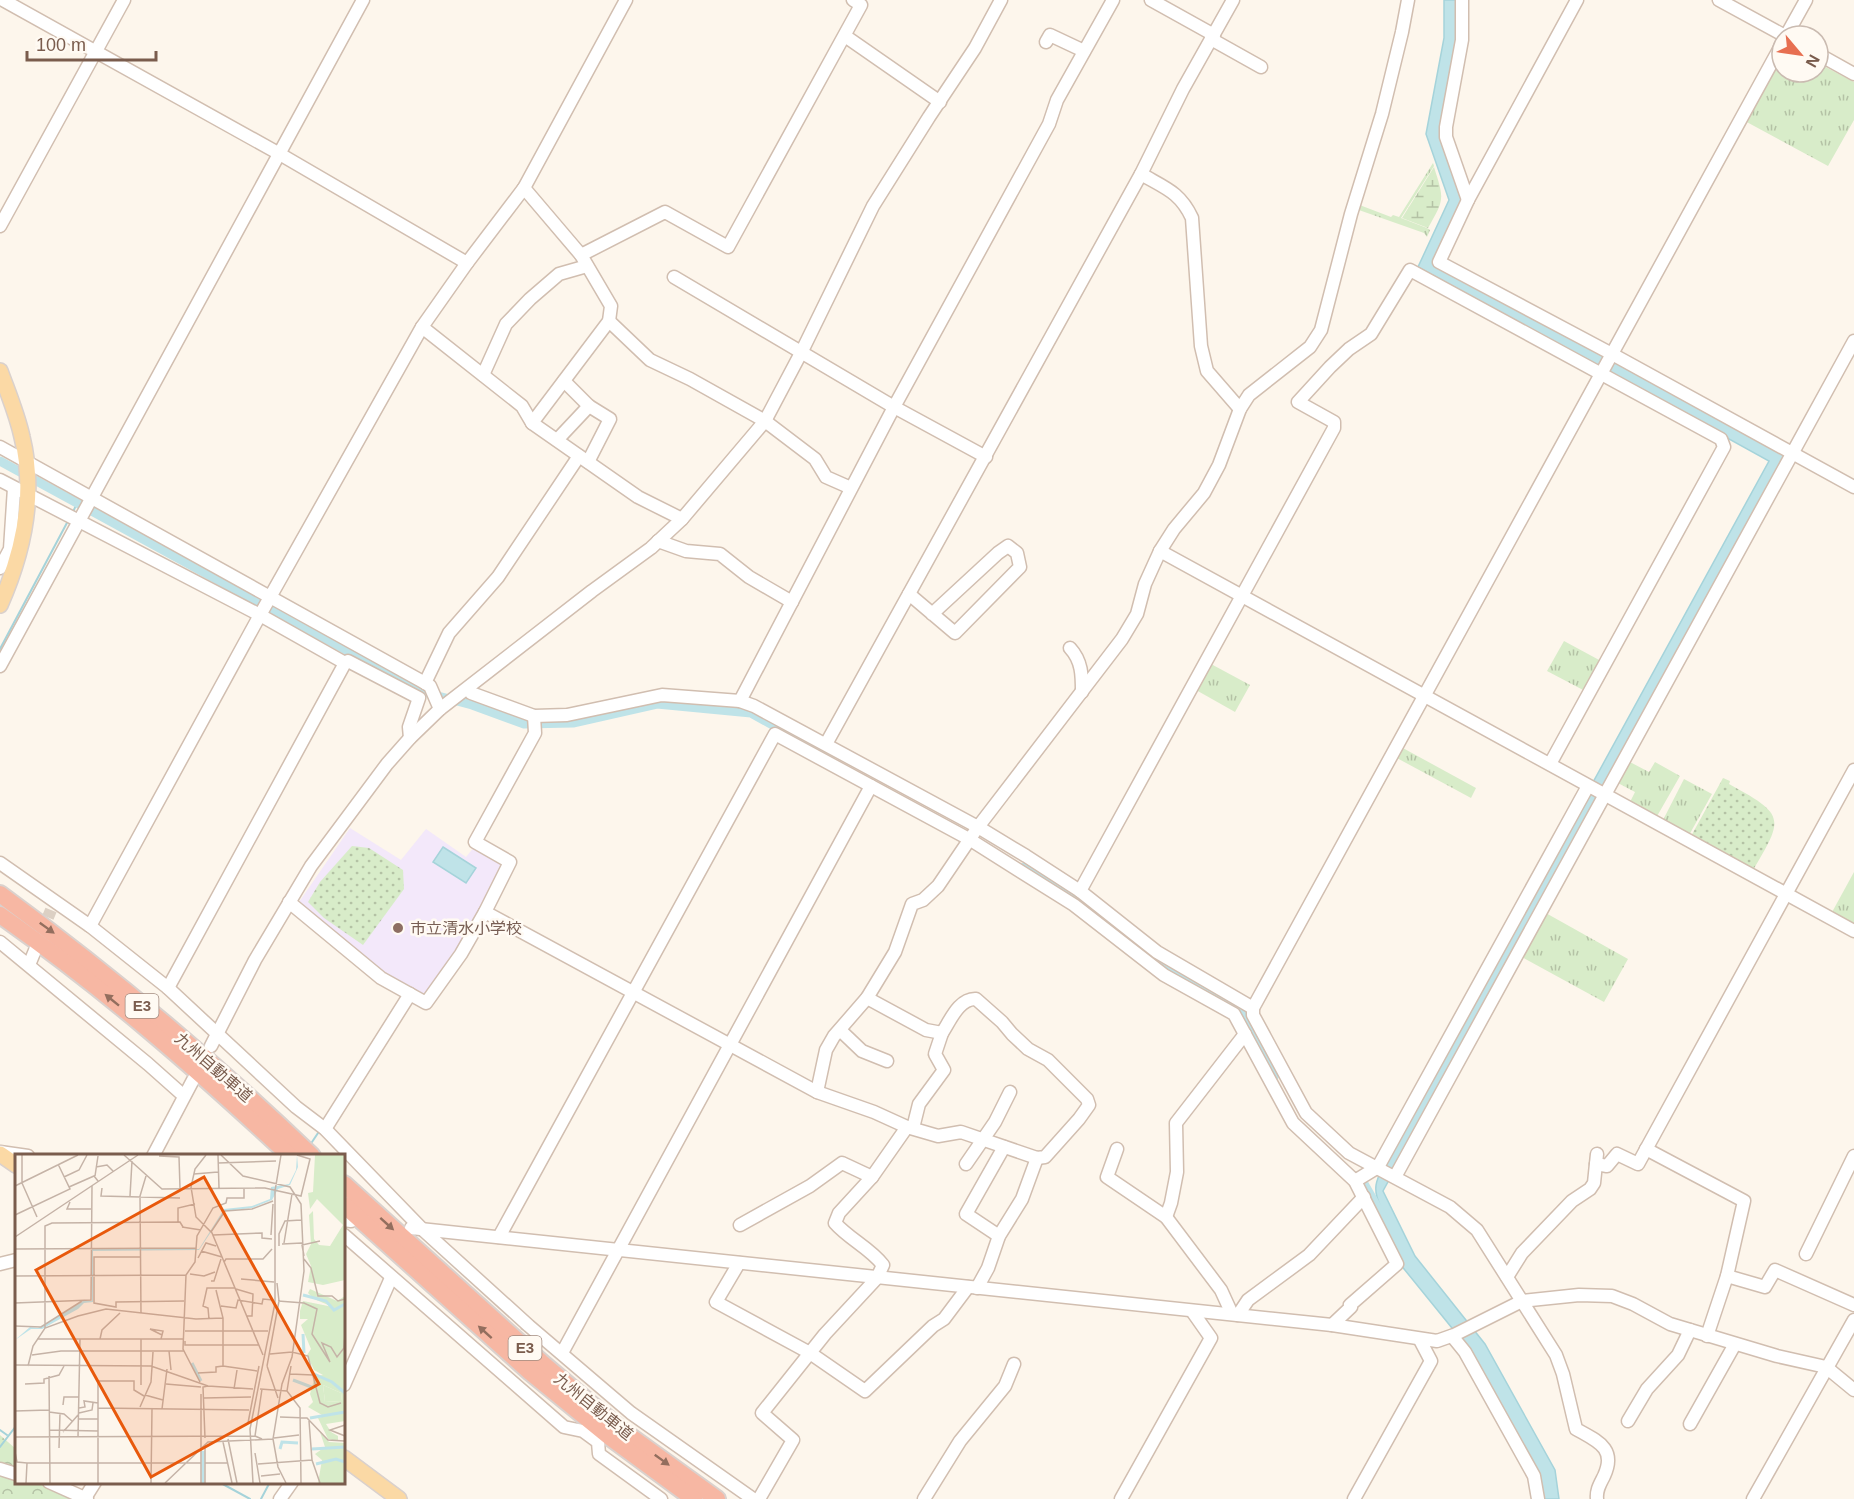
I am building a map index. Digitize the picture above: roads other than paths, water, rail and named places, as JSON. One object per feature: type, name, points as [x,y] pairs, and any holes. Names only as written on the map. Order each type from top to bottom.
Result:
[{"type":"highway","name":"九州自動車道","points":[[0,894],[59,937],[215,1066],[273,1129],[289,1154]]},
{"type":"highway","name":"九州自動車道","points":[[0,915],[50,950],[273,1129],[310,1154]]},
{"type":"highway","name":"九州自動車道","points":[[345,1185],[541,1362],[620,1429],[717,1499]]},
{"type":"highway","name":"九州自動車道","points":[[345,1205],[530,1372],[611,1438],[694,1499]]},
{"type":"main road","points":[[0,371],[17,417],[26,462],[28,495],[21,542],[0,605]]},
{"type":"main road","points":[[0,1153],[15,1164]]},
{"type":"main road","points":[[345,1459],[399,1499]]},
{"type":"street","points":[[3,0],[278,153],[467,263]]},
{"type":"street","points":[[0,226],[124,0]]},
{"type":"street","points":[[0,666],[78,519],[363,0]]},
{"type":"street","points":[[90,926],[260,615],[422,327],[524,188],[626,0]]},
{"type":"street","points":[[483,375],[502,332],[514,316],[559,274],[665,212],[728,247],[861,5],[853,0]]},
{"type":"street","points":[[211,1046],[255,960],[311,866],[387,764],[410,738],[439,706],[658,542],[682,519],[765,421],[873,206],[975,48],[1001,0]]},
{"type":"street","points":[[740,700],[894,407],[1049,124],[1056,100],[1113,0]]},
{"type":"street","points":[[1151,0],[1261,67]]},
{"type":"street","points":[[826,744],[1141,174],[1183,89],[1233,0]]},
{"type":"street","points":[[817,1092],[826,1050],[867,998],[896,952],[912,904],[922,900],[938,886],[969,839],[1122,639],[1137,614],[1145,584],[1160,551],[1174,529],[1204,493],[1220,465],[1240,409],[1249,395],[1310,347],[1321,330],[1351,214],[1382,114],[1408,0]]},
{"type":"street","points":[[1462,0],[1462,40],[1446,137],[1468,200]]},
{"type":"street","points":[[1577,0],[1468,200],[1439,262],[1854,487]]},
{"type":"street","points":[[1719,0],[1770,27]]},
{"type":"street","points":[[1793,24],[1806,0]]},
{"type":"street","points":[[1046,42],[1050,35],[1084,51]]},
{"type":"street","points":[[844,36],[940,102]]},
{"type":"street","points":[[1830,61],[1854,74]]},
{"type":"street","points":[[1597,1499],[1596,1492],[1606,1471],[1608,1453],[1605,1446],[1576,1429],[1563,1374],[1556,1355],[1477,1230],[1450,1207],[1349,1153],[1306,1113],[1253,1015],[1253,1008],[1770,66]]},
{"type":"street","points":[[1141,174],[1177,194],[1186,204],[1192,218],[1204,363],[1207,371],[1240,409]]},
{"type":"street","points":[[524,188],[584,260],[611,306],[609,321],[532,423]]},
{"type":"street","points":[[1080,891],[1334,428],[1334,422],[1298,402],[1330,367],[1371,334],[1410,270],[1721,439],[1724,447],[1550,764]]},
{"type":"street","points":[[674,277],[894,407],[986,457]]},
{"type":"street","points":[[609,321],[650,360],[690,379],[765,421],[815,459],[826,477],[851,488]]},
{"type":"street","points":[[422,327],[522,406],[532,423],[638,497],[682,519]]},
{"type":"street","points":[[1395,1177],[1854,341]]},
{"type":"street","points":[[428,687],[449,633],[498,577],[610,419],[589,406],[564,381]]},
{"type":"street","points":[[556,440],[589,406]]},
{"type":"street","points":[[0,447],[428,687],[439,706]]},
{"type":"street","points":[[0,480],[260,615],[345,663],[348,662],[419,699],[410,727],[410,738]]},
{"type":"street","points":[[0,568],[10,549],[14,488]]},
{"type":"street","points":[[658,542],[686,551],[720,554],[749,577],[792,602]]},
{"type":"street","points":[[909,594],[932,614],[955,633],[1020,567],[1017,553],[1008,546],[998,553],[932,614]]},
{"type":"street","points":[[1160,551],[1854,931]]},
{"type":"street","points":[[1070,648],[1078,656],[1082,672],[1082,692]]},
{"type":"street","points":[[168,988],[345,663]]},
{"type":"street","points":[[471,693],[534,722],[662,695],[740,700],[826,744],[978,828],[1080,891],[1157,952],[1253,1008]]},
{"type":"street","points":[[289,902],[381,978],[426,1003],[461,954],[510,861],[475,842],[534,722]]},
{"type":"street","points":[[499,1237],[775,734],[969,839],[1074,905],[1157,971],[1234,1014],[1293,1123],[1361,1178],[1364,1197],[1397,1264],[1332,1324]]},
{"type":"street","points":[[1508,1276],[1522,1253],[1572,1201],[1590,1189],[1594,1183],[1597,1159],[1607,1166],[1617,1154],[1638,1164],[1854,770]]},
{"type":"street","points":[[562,1353],[871,786]]},
{"type":"street","points":[[1361,1178],[1378,1167],[1588,786]]},
{"type":"street","points":[[0,863],[53,905],[90,926],[168,988],[296,1107],[325,1129],[417,1229],[527,1329],[562,1353],[631,1413],[753,1499]]},
{"type":"street","points":[[485,912],[817,1092],[910,1128],[938,1136],[961,1132],[1037,1158],[1045,1158],[1089,1105],[1087,1099],[1048,1060],[1028,1049],[976,999],[970,999],[962,1004],[942,1034],[935,1054],[944,1070],[919,1104],[910,1128],[872,1177],[839,1212],[835,1223],[842,1231],[876,1256],[883,1265],[877,1278],[810,1353],[762,1413],[793,1440],[759,1499]]},
{"type":"street","points":[[0,942],[184,1096]]},
{"type":"street","points":[[29,965],[36,948]]},
{"type":"street","points":[[325,1129],[410,994]]},
{"type":"street","points":[[867,998],[926,1030],[942,1034]]},
{"type":"street","points":[[840,1030],[862,1051],[887,1061]]},
{"type":"street","points":[[1166,1217],[1177,1172],[1176,1123],[1245,1034]]},
{"type":"street","points":[[154,1154],[193,1080]]},
{"type":"street","points":[[966,1164],[1002,1110],[1010,1092]]},
{"type":"street","points":[[999,1236],[966,1215],[1004,1147]]},
{"type":"street","points":[[1117,1149],[1107,1177],[1166,1217],[1221,1290],[1235,1314]]},
{"type":"street","points":[[1646,1149],[1744,1202],[1727,1276],[1707,1336]]},
{"type":"street","points":[[0,1153],[15,1154]]},
{"type":"street","points":[[1806,1254],[1854,1156]]},
{"type":"street","points":[[739,1263],[716,1302],[810,1353],[865,1391],[933,1326],[944,1319],[988,1268],[999,1236],[1022,1198],[1037,1158]]},
{"type":"street","points":[[740,1225],[810,1186],[842,1163],[872,1177]]},
{"type":"street","points":[[1235,1314],[1248,1300],[1309,1255],[1364,1197]]},
{"type":"street","points":[[417,1229],[1332,1324],[1437,1341],[1453,1336],[1522,1302],[1579,1295],[1612,1296],[1633,1304],[1670,1324],[1735,1344],[1826,1367],[1854,1390]]},
{"type":"street","points":[[345,1236],[391,1278],[504,1368],[564,1427],[583,1431],[598,1442],[599,1454],[661,1499]]},
{"type":"street","points":[[0,1264],[15,1260]]},
{"type":"street","points":[[1727,1276],[1765,1287],[1774,1270],[1854,1305]]},
{"type":"street","points":[[345,1383],[391,1278]]},
{"type":"street","points":[[1121,1499],[1210,1338],[1192,1311]]},
{"type":"street","points":[[1753,1499],[1854,1320]]},
{"type":"street","points":[[1628,1421],[1647,1389],[1678,1355],[1690,1330]]},
{"type":"street","points":[[1453,1336],[1465,1352],[1534,1476],[1538,1499]]},
{"type":"street","points":[[1354,1499],[1431,1361],[1420,1340]]},
{"type":"street","points":[[1690,1424],[1735,1344]]},
{"type":"street","points":[[924,1499],[960,1441],[1005,1386],[1014,1364]]},
{"type":"street","points":[[0,1469],[15,1474]]},
{"type":"street","points":[[53,1484],[86,1499],[94,1484]]},
{"type":"street","points":[[280,1499],[291,1484]]},
{"type":"water","points":[[1444,0],[1457,0],[1457,40],[1440,130],[1463,200],[1434,262],[1786,454],[1383,1191],[1415,1256],[1485,1344],[1555,1470],[1559,1499],[1543,1499],[1469,1349],[1400,1264],[1373,1209],[1380,1205],[1376,1192],[1378,1177],[1769,461],[1418,267],[1449,200],[1426,134],[1444,38]]},
{"type":"water","points":[[443,847],[476,868],[466,883],[433,862]]},
{"type":"waterway","points":[[0,461],[423,692],[472,705],[524,724],[573,723],[657,704],[751,713],[830,757]]},
{"type":"waterway","points":[[73,512],[77,503]]},
{"type":"waterway","points":[[0,649],[69,519]]},
{"type":"waterway","points":[[1024,867],[1078,900],[1114,929]]},
{"type":"waterway","points":[[1155,962],[1240,1011],[1274,1077]]},
{"type":"waterway","points":[[310,1145],[320,1130]]},
{"type":"waterway","points":[[1357,1176],[1363,1182],[1383,1217]]},
{"type":"waterway","points":[[0,1447],[15,1427]]},
{"type":"waterway","points":[[0,1430],[7,1435]]},
{"type":"waterway","points":[[223,1484],[250,1499]]},
{"type":"waterway","points":[[261,1499],[269,1484]]},
{"type":"tunnel","points":[[41,934],[51,910]]},
{"type":"tunnel","points":[[507,1363],[526,1331]]},
{"type":"place","name":"市立清水小学校","points":[[398,928]]}]
